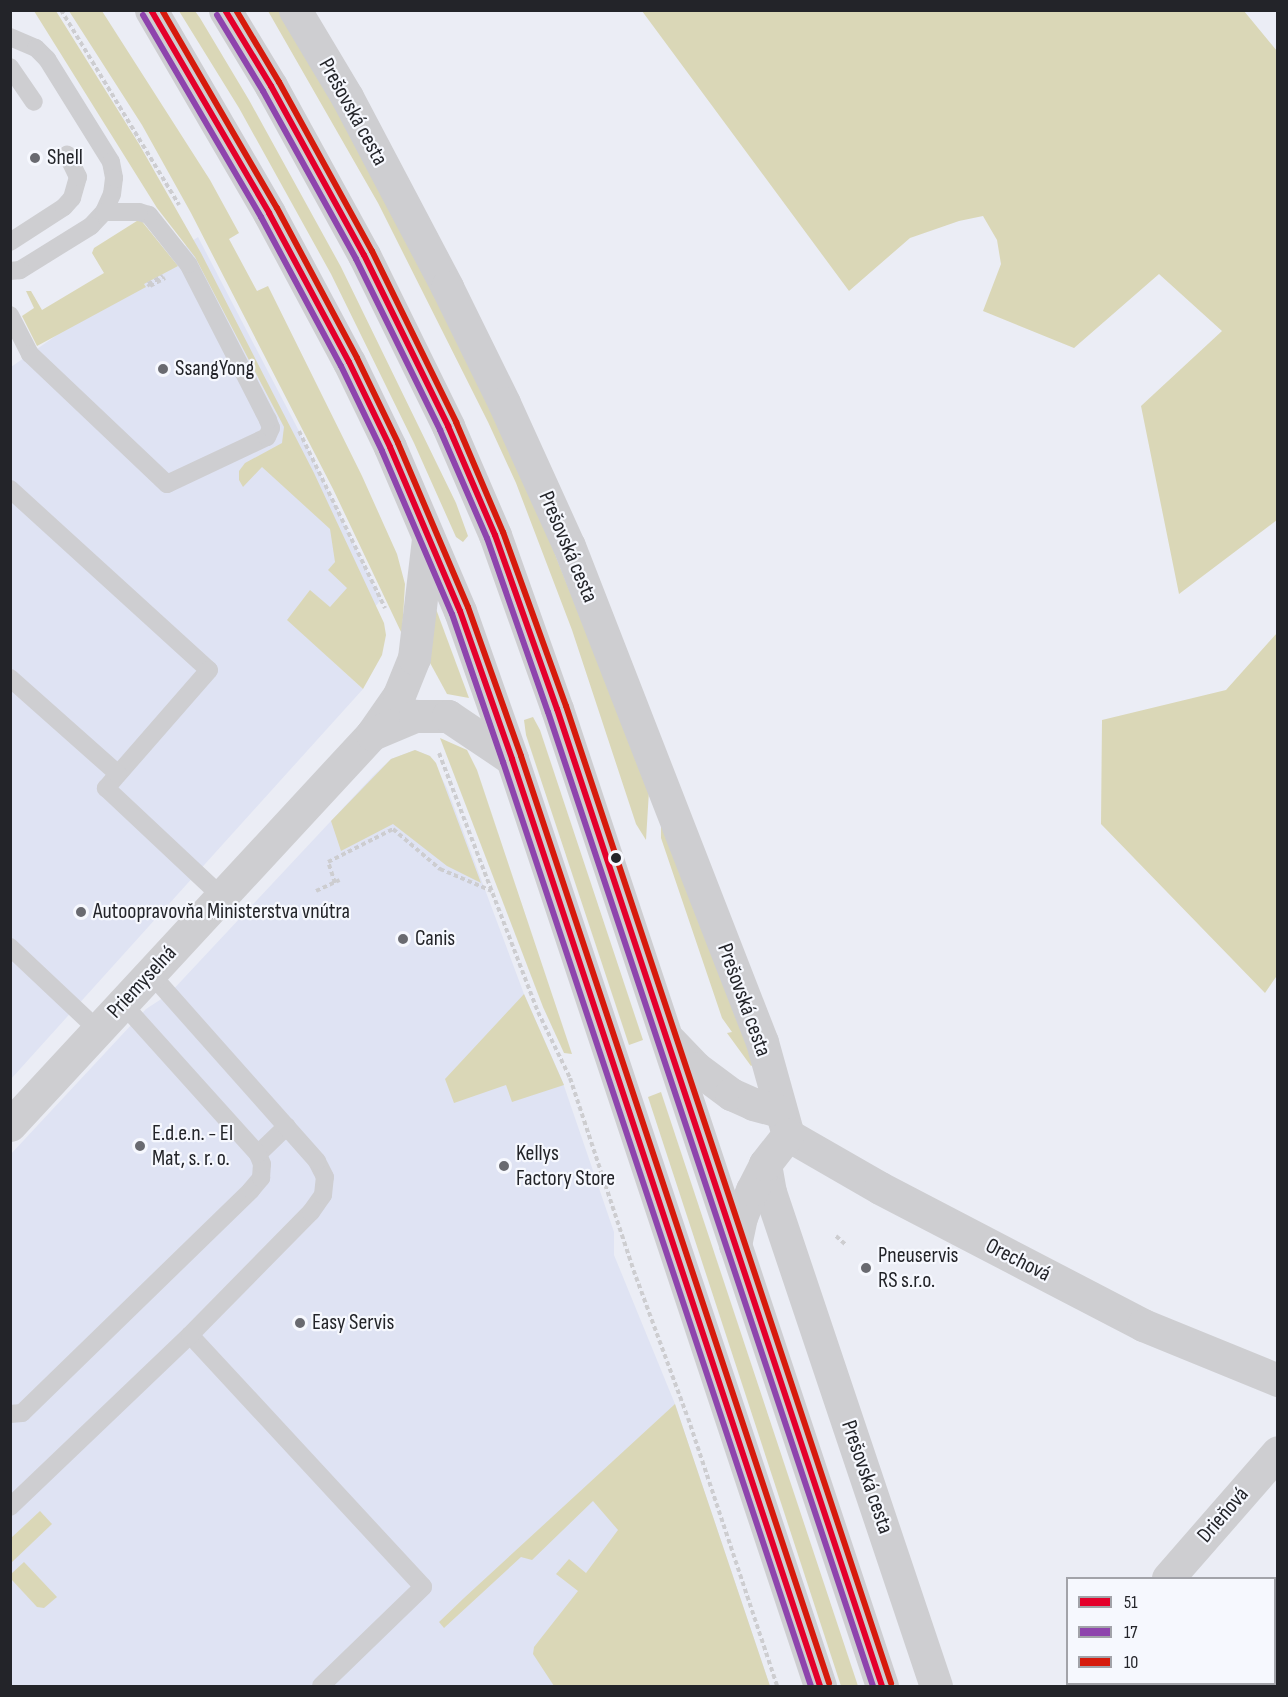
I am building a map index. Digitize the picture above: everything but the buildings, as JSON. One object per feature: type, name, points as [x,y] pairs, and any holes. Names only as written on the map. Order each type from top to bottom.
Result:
[{"type":"main road","points":[[151,10],[229,142],[316,300],[390,447],[460,611],[512,759],[820,1686]]},
{"type":"main road","points":[[225,10],[271,86],[364,255],[464,461],[524,610],[882,1686]]},
{"type":"main road","name":"Prešovská cesta","points":[[295,10],[347,97],[442,277],[504,403],[569,546],[762,1042],[784,1123]]},
{"type":"main road","name":"Priemyselná","points":[[10,1125],[372,734],[399,695],[414,658],[429,534]]},
{"type":"main road","points":[[372,734],[416,716],[438,714],[448,716],[464,725],[512,759]]},
{"type":"main road","name":"Orechová","points":[[666,1037],[696,1068],[731,1094],[784,1123],[890,1193],[1143,1325],[1278,1380]]},
{"type":"main road","points":[[735,1245],[744,1208],[784,1123]]},
{"type":"main road","name":"Prešovská cesta","points":[[765,1164],[770,1192],[936,1686]]},
{"type":"main road","name":"Drieňová","points":[[1169,1577],[1278,1452]]},
{"type":"lane","points":[[10,37],[36,48],[47,59],[111,162],[114,178],[112,194],[104,212],[91,226],[20,270],[10,271]]},
{"type":"lane","points":[[10,67],[34,102]]},
{"type":"lane","points":[[10,242],[64,207],[72,198],[78,177],[67,154]]},
{"type":"lane","points":[[10,315],[30,354],[167,484],[267,437],[271,428],[268,420],[188,264],[149,215],[139,212],[104,212]]},
{"type":"lane","points":[[14,500],[209,670],[106,788],[221,896]]},
{"type":"lane","points":[[10,678],[118,774]]},
{"type":"lane","points":[[10,947],[98,1030]]},
{"type":"lane","points":[[10,1507],[190,1335],[311,1212],[323,1195],[325,1177],[321,1167],[150,973]]},
{"type":"lane","points":[[10,1414],[22,1413],[261,1178],[262,1164],[258,1154],[122,1004]]},
{"type":"lane","points":[[258,1154],[287,1126]]},
{"type":"lane","points":[[190,1335],[423,1587],[321,1686]]},
{"type":"path","points":[[61,10],[180,207]]},
{"type":"path","points":[[295,423],[389,616]]},
{"type":"path","points":[[438,714],[430,743],[444,763],[538,1012],[570,1078],[777,1686]]},
{"type":"path","points":[[335,883],[328,862],[393,829],[440,868],[493,892]]},
{"type":"path","points":[[316,891],[340,880]]},
{"type":"path","points":[[836,1236],[845,1244]]},
{"type":"shaded area","points":[[34,11],[56,11],[139,144],[201,253],[314,473],[384,623],[386,635],[382,655],[363,689],[287,620],[310,590],[330,607],[347,588],[328,570],[335,562],[330,529],[262,467],[243,487],[239,480],[239,471],[245,463],[282,443],[284,427],[195,257],[157,208]]},
{"type":"shaded area","points":[[69,11],[102,11],[210,180],[239,233],[229,239],[257,291],[268,286],[362,476],[397,554],[405,584],[402,634],[333,489],[191,213],[142,125]]},
{"type":"shaded area","points":[[179,11],[195,11],[200,18],[249,100],[341,267],[456,503],[468,536],[463,542],[456,537],[414,443],[331,274],[239,108]]},
{"type":"shaded area","points":[[268,11],[282,11],[400,220],[528,486],[649,791],[646,840],[636,824],[572,630],[516,483],[488,422],[378,203]]},
{"type":"shaded area","points":[[642,11],[1244,11],[1277,51],[1277,520],[1179,594],[1141,406],[1222,331],[1159,274],[1074,348],[983,311],[1001,264],[997,240],[983,216],[959,221],[910,238],[849,291]]},
{"type":"shaded area","points":[[140,219],[178,266],[144,284],[146,287],[37,346],[22,316],[34,308],[26,291],[31,291],[42,310],[104,273],[92,253],[94,248]]},
{"type":"shaded area","points":[[198,237],[300,433],[381,600],[329,658],[363,689],[11,1079],[11,367]]},
{"type":"shaded area","points":[[436,609],[469,698],[447,694],[429,661]]},
{"type":"shaded area","points":[[1277,633],[1278,974],[1265,993],[1101,824],[1102,720],[1226,690]]},
{"type":"shaded area","points":[[533,717],[540,730],[643,1040],[629,1045],[526,735],[524,720]]},
{"type":"shaded area","points":[[440,738],[467,750],[477,770],[572,1054],[564,1053],[543,1007]]},
{"type":"shaded area","points":[[415,750],[430,756],[447,788],[524,994],[562,1080],[614,1232],[614,1255],[675,1404],[770,1686],[11,1686],[10,1155],[146,1009],[169,994],[373,776],[391,759]]},
{"type":"shaded area","points":[[415,750],[430,756],[436,763],[481,883],[447,866],[393,824],[341,851],[331,821],[391,759]]},
{"type":"shaded area","points":[[661,818],[754,1064],[751,1066],[727,1033],[732,1032],[722,1018],[661,838]]},
{"type":"shaded area","points":[[524,994],[564,1085],[512,1102],[506,1085],[454,1103],[445,1079]]},
{"type":"shaded area","points":[[661,1092],[858,1686],[841,1686],[648,1097]]},
{"type":"shaded area","points":[[675,1404],[770,1686],[554,1686],[533,1654],[534,1647],[578,1591],[556,1574],[569,1559],[586,1573],[618,1530],[593,1501],[532,1560],[521,1557],[444,1628],[439,1622]]},
{"type":"shaded area","points":[[40,1511],[52,1524],[11,1563],[11,1538]]},
{"type":"shaded area","points":[[24,1562],[57,1597],[44,1608],[37,1607],[11,1579],[11,1574]]},
{"type":"transit line","name":"51","points":[[151,10],[269,213],[349,362],[390,447],[460,611],[512,759],[820,1686]]},
{"type":"transit line","name":"10","points":[[162,10],[277,208],[357,358],[398,443],[468,607],[521,756],[829,1683]]},
{"type":"transit line","name":"51","points":[[225,10],[271,86],[364,255],[448,426],[495,535],[557,709],[882,1686]]},
{"type":"transit line","name":"10","points":[[236,10],[279,82],[372,251],[456,422],[503,532],[566,706],[891,1683]]},
{"type":"transit line","name":"17","points":[[143,15],[261,217],[341,366],[382,451],[452,614],[811,1686]]},
{"type":"transit line","name":"17","points":[[217,15],[263,91],[356,259],[440,430],[487,538],[548,712],[873,1686]]},
{"type":"place","name":"Shell","points":[[35,158]]},
{"type":"place","name":"SsangYong","points":[[163,369]]},
{"type":"place","name":"Autoopravovňa Ministerstva vnútra","points":[[81,912]]},
{"type":"place","name":"Canis","points":[[403,939]]},
{"type":"place","name":"E.d.e.n. - El Mat, s. r. o.","points":[[140,1146]]},
{"type":"place","name":"Kellys Factory Store","points":[[504,1166]]},
{"type":"place","name":"Pneuservis RS s.r.o.","points":[[866,1268]]},
{"type":"place","name":"Easy Servis","points":[[300,1323]]}]
